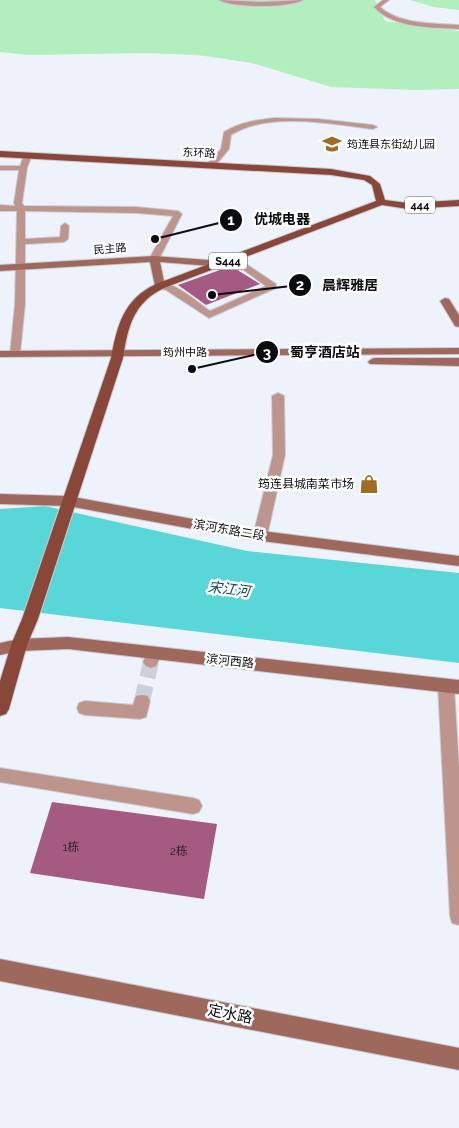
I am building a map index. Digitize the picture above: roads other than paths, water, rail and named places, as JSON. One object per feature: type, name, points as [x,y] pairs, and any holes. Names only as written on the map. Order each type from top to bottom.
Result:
[{"type":"main road","name":"东环路","points":[[0,154],[360,175],[376,184],[381,202]]},
{"type":"main road","name":"444","points":[[381,202],[408,206],[459,203]]},
{"type":"main road","name":"S444","points":[[0,709],[19,645],[30,619],[116,357],[121,335],[132,307],[147,292],[160,286],[381,202]]},
{"type":"main road","name":"民主路","points":[[0,268],[154,259],[222,264]]},
{"type":"main road","points":[[154,259],[160,286]]},
{"type":"main road","points":[[445,302],[459,324]]},
{"type":"main road","name":"筠州中路","points":[[0,363],[116,357],[459,351]]},
{"type":"main road","name":"筠州中路","points":[[0,354],[459,362]]},
{"type":"main road","name":"滨河东路二段","points":[[0,499],[68,501],[260,536],[459,561]]},
{"type":"main road","name":"滨河西路","points":[[0,648],[19,645],[68,643],[152,658],[452,687]]},
{"type":"main road","name":"定水路","points":[[0,970],[459,1059]]},
{"type":"street","points":[[222,0],[245,4],[266,4],[300,0]]},
{"type":"street","points":[[386,0],[376,7],[382,14],[402,20],[459,27]]},
{"type":"street","points":[[211,165],[225,149],[227,134],[240,125],[283,119],[373,128]]},
{"type":"street","points":[[15,354],[20,304],[21,267],[21,208],[18,203],[22,168],[28,156]]},
{"type":"street","points":[[0,168],[22,168]]},
{"type":"street","points":[[0,208],[136,210],[178,214],[154,259]]},
{"type":"street","points":[[21,242],[64,239],[65,226]]},
{"type":"street","points":[[160,286],[169,287],[210,316],[273,286],[234,259]]},
{"type":"street","points":[[260,536],[279,455],[278,396]]},
{"type":"street","points":[[452,687],[459,916]]},
{"type":"street","points":[[84,708],[140,712],[142,702]]},
{"type":"street","points":[[0,776],[194,806]]},
{"type":"water","name":"宋江河","points":[[45,506],[247,551],[459,573],[459,663],[0,608],[0,509]]},
{"type":"tunnel","points":[[142,701],[151,662]]},
{"type":"place","name":"筠连县东街幼儿园","points":[[332,144]]},
{"type":"place","name":"优城电器","points":[[155,239]]},
{"type":"place","name":"晨辉雅居","points":[[212,295]]},
{"type":"place","name":"蜀亨酒店站","points":[[192,369]]},
{"type":"place","name":"筠连县城南菜市场","points":[[369,484]]}]
